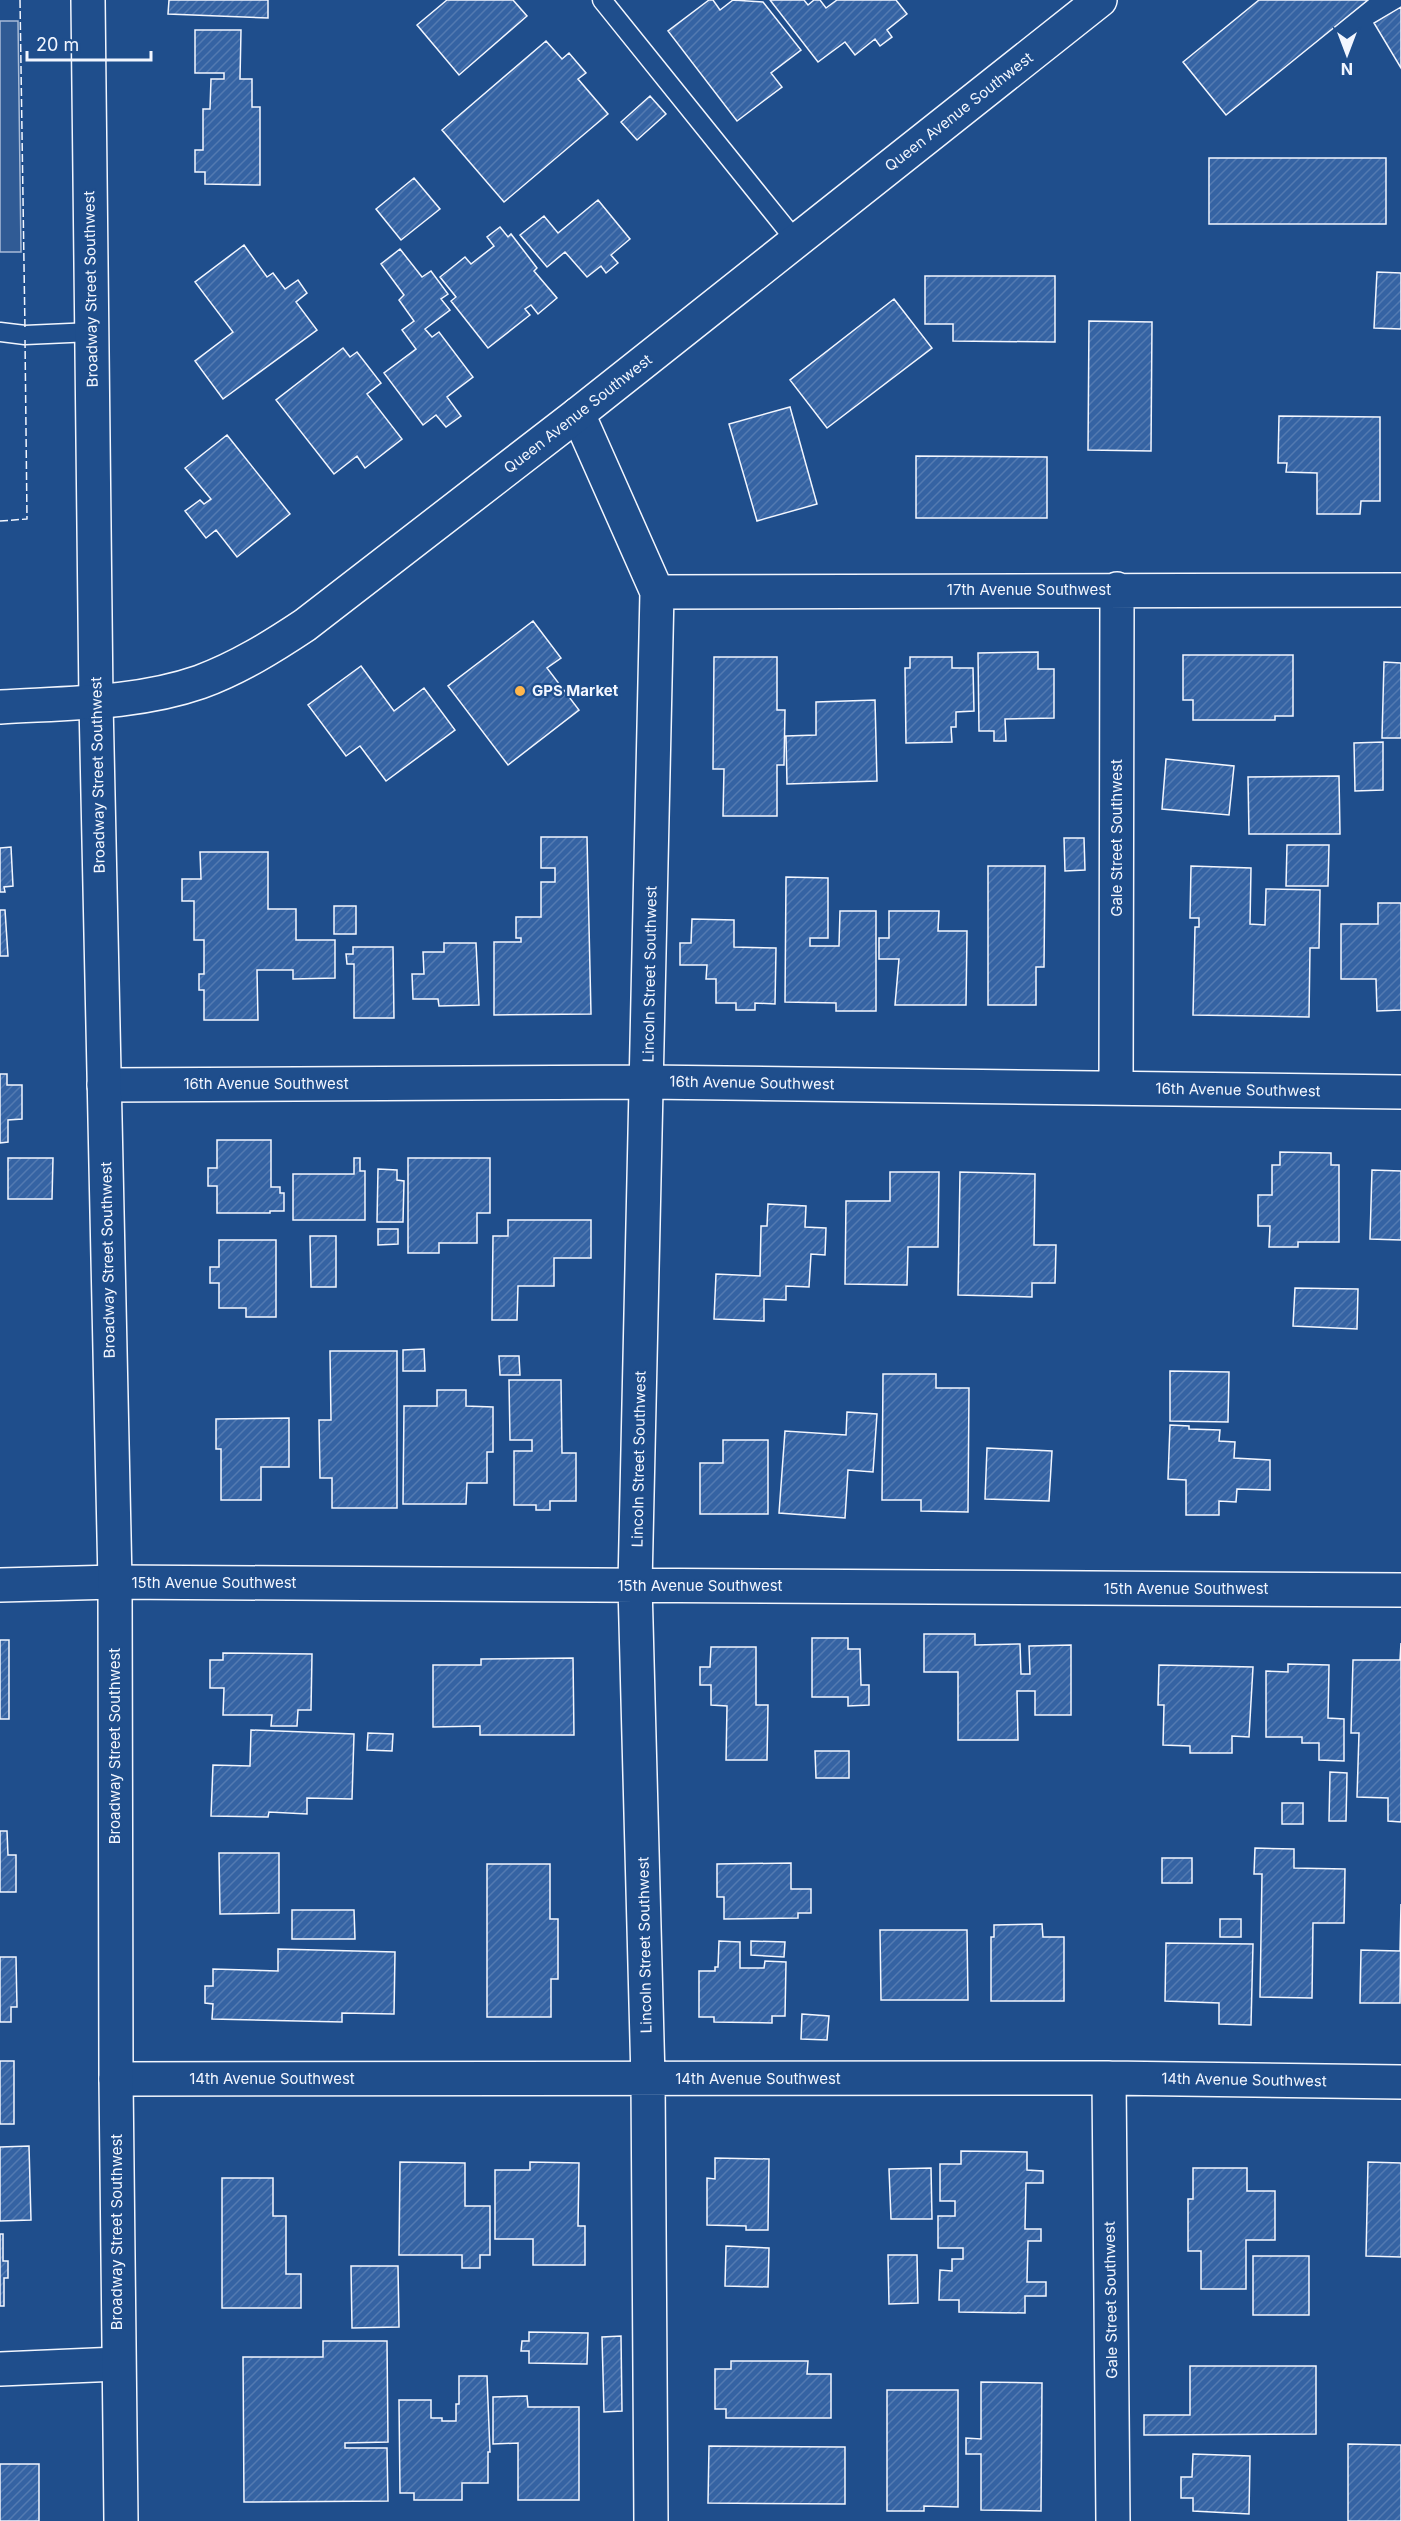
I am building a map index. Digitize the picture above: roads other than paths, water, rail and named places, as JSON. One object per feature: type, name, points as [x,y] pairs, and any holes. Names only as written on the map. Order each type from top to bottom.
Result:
[{"type":"street","name":"Broadway Street Southwest","points":[[88,0],[96,702],[115,1582],[116,2079],[121,2521]]},
{"type":"street","name":"Queen Avenue Southwest","points":[[0,707],[96,702],[153,694],[199,682],[233,668],[271,648],[305,625],[578,414],[1100,0]]},
{"type":"street","name":"Lincoln Street Southwest","points":[[578,414],[657,592],[636,1585],[648,2079],[651,2521]]},
{"type":"street","name":"Gale Street Southwest","points":[[1116,1088],[1117,589]]},
{"type":"street","name":"17th Avenue Southwest","points":[[657,592],[1401,590]]},
{"type":"street","name":"16th Avenue Southwest","points":[[104,1085],[648,1082],[1401,1092]]},
{"type":"street","name":"15th Avenue Southwest","points":[[0,1585],[115,1582],[1401,1590]]},
{"type":"street","name":"Gale Street Southwest","points":[[1109,2078],[1113,2521]]},
{"type":"street","name":"14th Avenue Southwest","points":[[116,2079],[1109,2078],[1401,2082]]},
{"type":"street","points":[[0,2370],[118,2364]]},
{"type":"lane","points":[[602,0],[796,241]]},
{"type":"lane","points":[[0,332],[25,335],[92,332]]},
{"type":"place","name":"GPS Market","points":[[520,691]]}]
